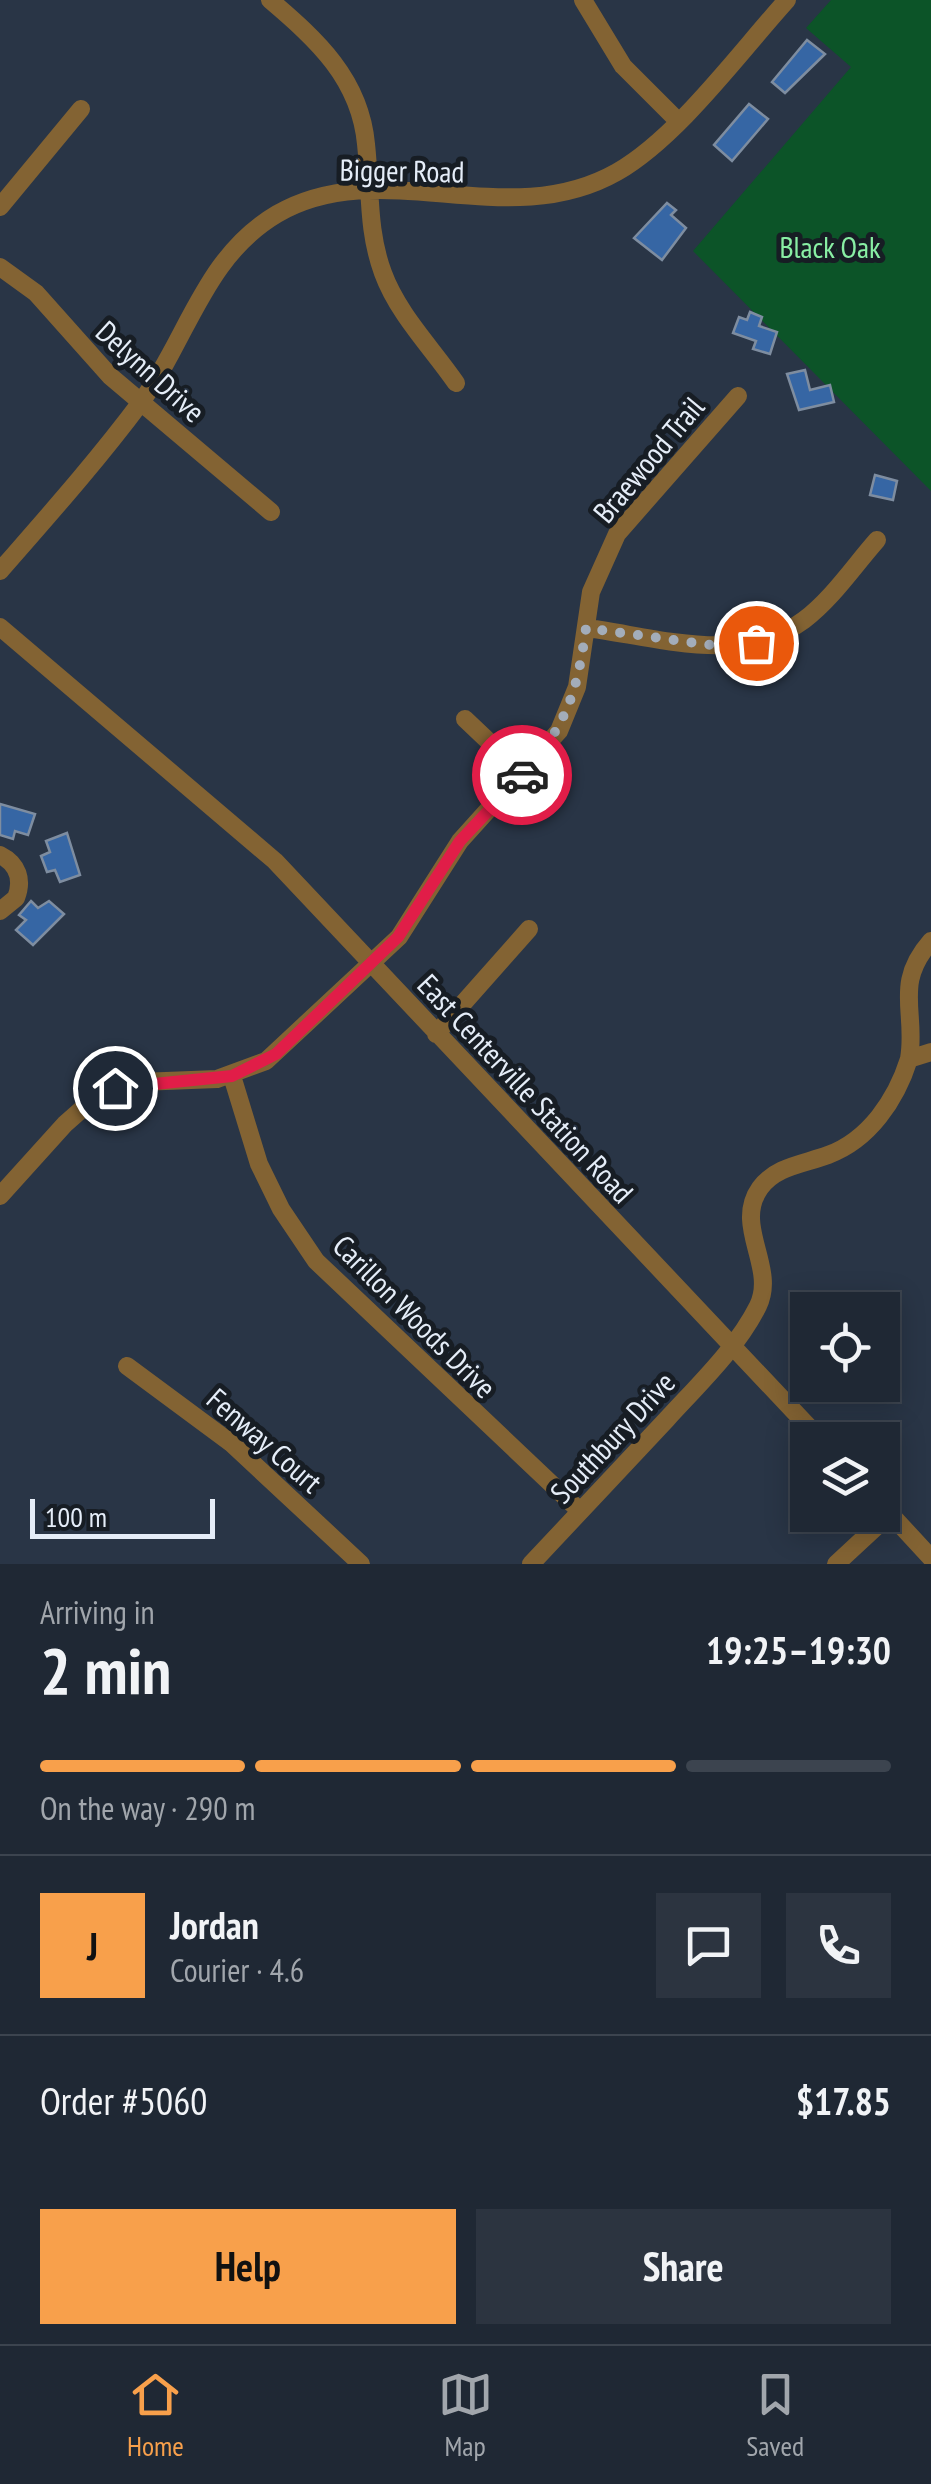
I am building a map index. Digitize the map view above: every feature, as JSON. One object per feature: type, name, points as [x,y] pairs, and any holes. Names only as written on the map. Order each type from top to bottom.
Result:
[{"type":"street","points":[[270,0],[324,48],[352,90],[364,130],[372,239],[384,276],[456,383]]},
{"type":"street","points":[[583,0],[623,66],[677,120]]},
{"type":"street","name":"Bigger Road","points":[[0,571],[141,402],[207,283],[240,243],[295,205],[324,195],[366,190],[505,200],[552,196],[616,172],[660,140],[787,0]]},
{"type":"street","points":[[0,208],[81,109]]},
{"type":"street","name":"Delynn Drive","points":[[0,267],[28,286],[90,358],[270,512]]},
{"type":"street","name":"Braewood Trail","points":[[232,1076],[276,1054],[412,922],[460,841],[549,745],[572,704],[595,581],[617,534],[738,396]]},
{"type":"street","points":[[586,628],[718,646],[756,643],[788,631],[818,608],[878,540]]},
{"type":"street","name":"East Centerville Station Road","points":[[0,627],[275,861],[804,1422]]},
{"type":"street","points":[[466,719],[523,774]]},
{"type":"street","points":[[0,856],[12,863],[20,879],[16,898],[0,912]]},
{"type":"street","points":[[436,1034],[528,929]]},
{"type":"street","points":[[931,941],[914,964],[906,998],[909,1059],[931,1052]]},
{"type":"street","name":"Southbury Drive","points":[[531,1564],[720,1361],[756,1310],[763,1287],[751,1230],[759,1190],[784,1169],[840,1150],[869,1128],[889,1103],[909,1059]]},
{"type":"street","points":[[0,1196],[64,1124],[99,1094],[132,1083],[232,1076]]},
{"type":"street","name":"Carillon Woods Drive","points":[[232,1076],[259,1164],[281,1209],[316,1260],[580,1511]]},
{"type":"street","name":"Fenway Court","points":[[126,1366],[232,1443],[361,1564]]},
{"type":"street","points":[[900,1525],[931,1558]]},
{"type":"street","points":[[836,1564],[866,1532]]},
{"type":"green space","name":"Black Oak","points":[[831,0],[931,0],[931,491],[693,251],[851,67],[806,28]]},
{"type":"building","points":[[807,40],[825,54],[785,93],[772,82]]},
{"type":"building","points":[[749,104],[768,119],[732,161],[714,145]]},
{"type":"building","points":[[667,203],[676,210],[671,215],[686,228],[662,260],[634,238]]},
{"type":"building","points":[[750,312],[762,317],[759,326],[777,332],[770,354],[753,349],[756,341],[733,333],[739,317],[747,320]]},
{"type":"building","points":[[805,370],[810,390],[830,385],[834,402],[799,410],[787,374]]},
{"type":"building","points":[[875,475],[897,481],[893,500],[870,495]]},
{"type":"building","points":[[0,804],[35,814],[28,835],[15,831],[13,839],[0,835]]},
{"type":"building","points":[[67,833],[80,875],[60,882],[55,870],[47,872],[41,856],[50,852],[46,841]]},
{"type":"building","points":[[31,901],[38,908],[49,901],[64,914],[33,945],[16,930],[26,920],[19,915]]},
{"type":"way so far","points":[[522,775],[559,731],[572,704],[586,628],[718,646],[756,643]]},
{"type":"route","points":[[115,1088],[140,1082],[217,1079],[266,1062],[412,922],[451,852],[522,775]]}]
